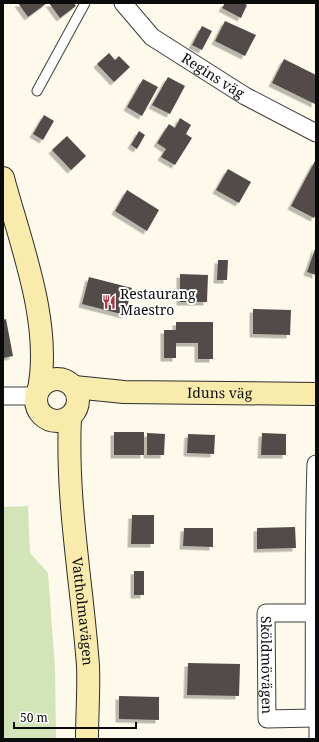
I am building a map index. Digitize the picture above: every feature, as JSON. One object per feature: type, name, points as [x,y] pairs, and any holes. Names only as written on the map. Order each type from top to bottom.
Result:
[{"type":"main road","points":[[3,178],[32,284],[42,333],[42,373],[37,406],[42,415],[47,419],[60,422],[72,398]]},
{"type":"main road","points":[[42,333],[72,398]]},
{"type":"main road","points":[[38,392],[47,381],[53,379],[72,398]]},
{"type":"main road","name":"Iduns väg","points":[[72,398],[124,392],[316,394]]},
{"type":"main road","name":"Vattholmavägen","points":[[72,398],[68,449],[70,484],[88,667],[87,739]]},
{"type":"main road","name":"Vattholmavägen","points":[[47,419],[70,484]]},
{"type":"street","name":"Regins väg","points":[[123,3],[152,37],[245,96],[316,133]]},
{"type":"street","points":[[3,396],[38,392]]},
{"type":"street","points":[[314,718],[316,464]]},
{"type":"street","name":"Sköldmövägen","points":[[314,718],[267,719],[266,613],[316,603]]},
{"type":"lane","points":[[37,91],[85,3]]},
{"type":"lane","points":[[314,718],[314,739]]},
{"type":"green space","points":[[28,506],[30,553],[48,573],[55,669],[56,739],[3,739],[3,507]]},
{"type":"building","points":[[18,3],[47,3],[28,17]]},
{"type":"building","points":[[49,3],[74,3],[76,6],[60,18]]},
{"type":"building","points":[[225,3],[243,3],[247,5],[241,18],[222,8]]},
{"type":"building","points":[[225,21],[256,35],[245,56],[215,41]]},
{"type":"building","points":[[202,26],[212,31],[202,50],[192,45]]},
{"type":"building","points":[[109,53],[115,60],[119,56],[130,67],[114,82],[97,64]]},
{"type":"building","points":[[284,59],[316,75],[315,104],[272,83]]},
{"type":"building","points":[[168,77],[185,86],[170,114],[152,105]]},
{"type":"building","points":[[143,79],[158,87],[142,116],[127,107]]},
{"type":"building","points":[[44,115],[54,121],[43,140],[33,134]]},
{"type":"building","points":[[180,118],[191,125],[186,134],[192,138],[175,165],[161,157],[166,149],[157,143],[169,124],[175,128]]},
{"type":"building","points":[[139,131],[145,135],[137,149],[131,145]]},
{"type":"building","points":[[67,136],[86,156],[71,170],[52,150]]},
{"type":"building","points":[[315,161],[316,214],[314,218],[291,206]]},
{"type":"building","points":[[228,169],[251,182],[239,203],[216,190]]},
{"type":"building","points":[[127,190],[159,210],[147,231],[115,211]]},
{"type":"building","points":[[316,246],[316,275],[307,272]]},
{"type":"building","points":[[218,260],[228,260],[227,280],[217,280]]},
{"type":"building","points":[[180,274],[208,275],[207,302],[180,302]]},
{"type":"building","points":[[89,277],[132,288],[125,315],[82,304]]},
{"type":"building","points":[[253,309],[291,310],[290,335],[253,334]]},
{"type":"building","points":[[6,319],[13,356],[3,358],[3,320]]},
{"type":"building","points":[[176,322],[213,322],[213,359],[198,359],[198,343],[176,343],[176,358],[164,358],[164,330],[176,330]]},
{"type":"building","points":[[114,432],[144,432],[144,455],[114,455]]},
{"type":"building","points":[[147,433],[165,434],[164,455],[147,455]]},
{"type":"building","points":[[262,433],[286,434],[286,455],[261,455]]},
{"type":"building","points":[[188,434],[215,435],[214,454],[187,453]]},
{"type":"building","points":[[132,515],[154,515],[154,544],[131,544]]},
{"type":"building","points":[[295,527],[296,548],[257,549],[257,528]]},
{"type":"building","points":[[184,528],[213,528],[213,547],[183,546]]},
{"type":"building","points":[[134,571],[144,571],[144,595],[134,595]]},
{"type":"building","points":[[188,663],[240,664],[239,696],[187,695]]},
{"type":"building","points":[[119,696],[159,697],[159,720],[119,719]]},
{"type":"place","name":"Restaurang Maestro","points":[[109,302]]}]
